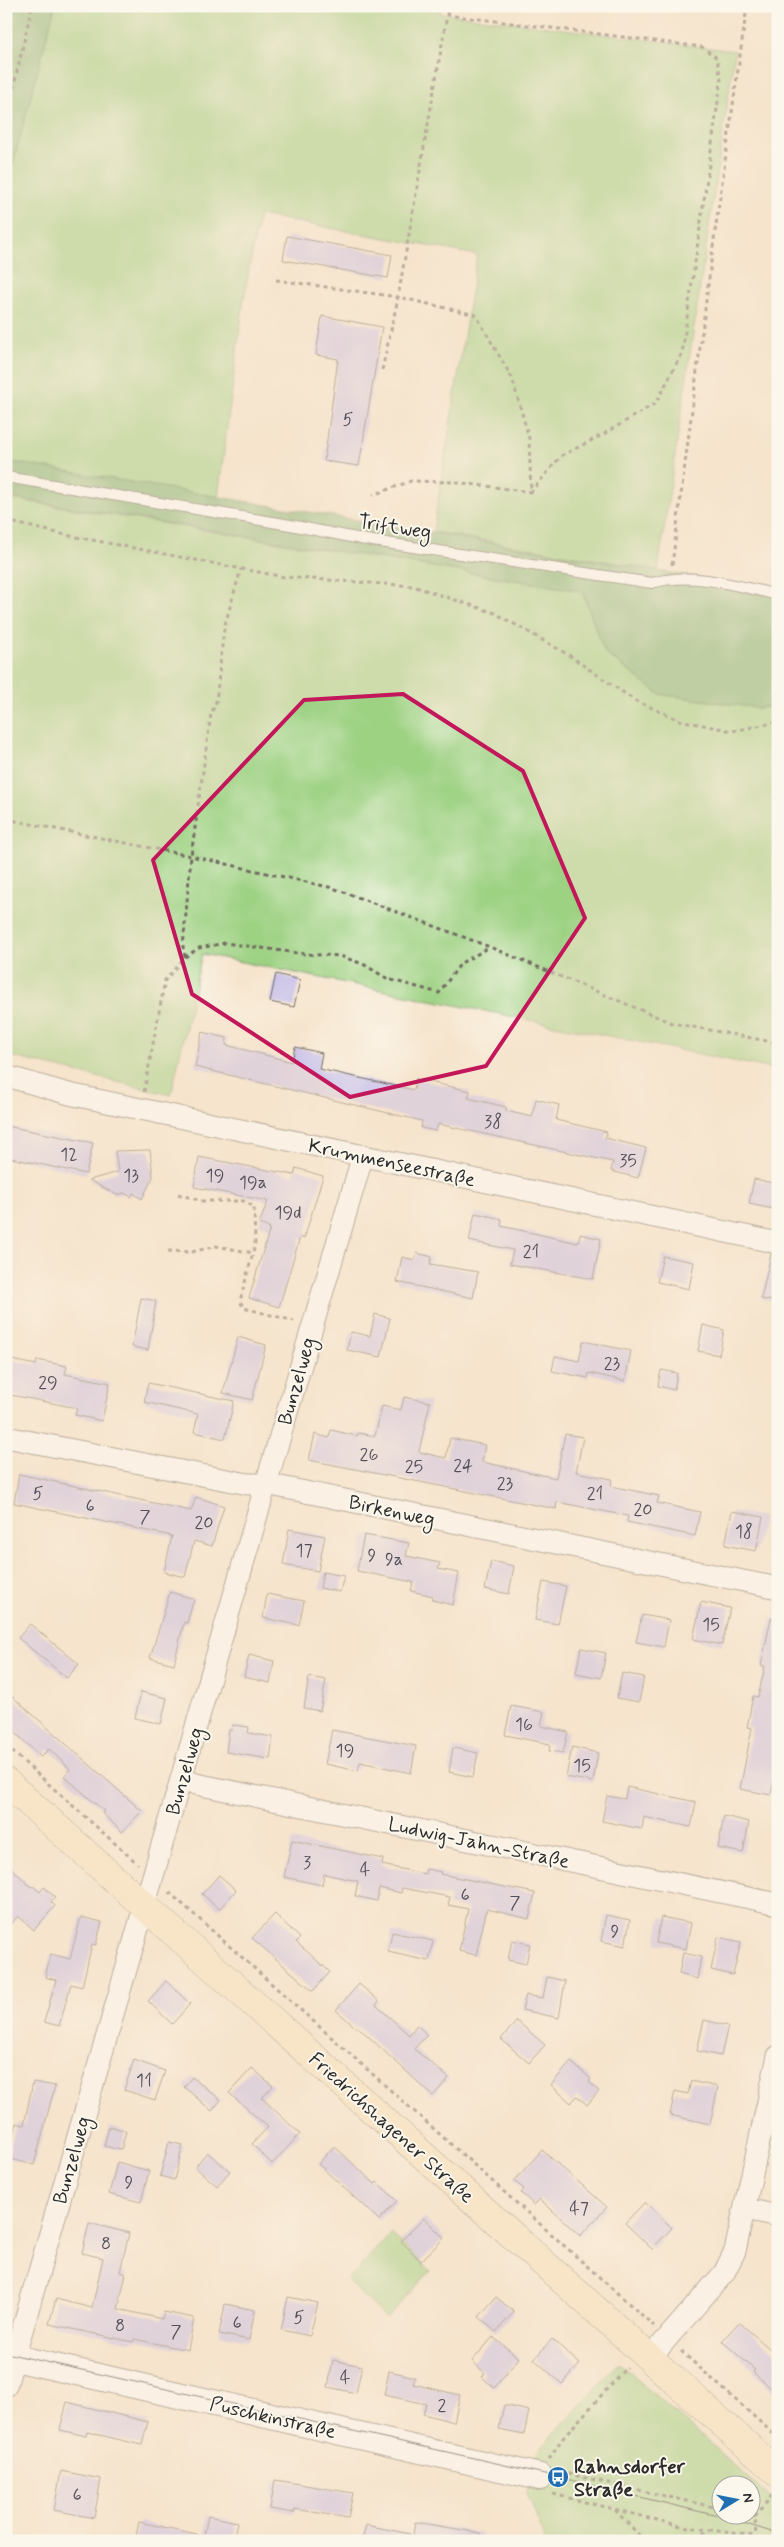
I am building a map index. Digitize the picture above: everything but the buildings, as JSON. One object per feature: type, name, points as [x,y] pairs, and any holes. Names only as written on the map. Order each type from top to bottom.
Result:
[{"type":"main road","name":"Friedrichshagener Straße","points":[[6,1782],[778,2472]]},
{"type":"street","name":"Krummenseestraße","points":[[6,1076],[69,1094],[778,1244]]},
{"type":"street","name":"Bunzelweg","points":[[6,2386],[10,2357],[153,1878],[362,1156]]},
{"type":"street","name":"Birkenweg","points":[[6,1437],[248,1484],[266,1484],[778,1588]]},
{"type":"street","name":"Ludwig-Jahn-Straße","points":[[181,1778],[196,1784],[778,1904]]},
{"type":"street","points":[[648,2354],[724,2273],[735,2251],[746,2209],[778,2056]]},
{"type":"street","points":[[746,2209],[778,2216]]},
{"type":"street","name":"Puschkinstraße","points":[[10,2357],[543,2479]]},
{"type":"lane","name":"Triftweg","points":[[6,477],[290,525],[366,540],[652,583],[670,578],[705,580],[778,594]]},
{"type":"path","points":[[6,120],[32,6]]},
{"type":"path","points":[[382,370],[398,297],[448,6]]},
{"type":"path","points":[[670,578],[714,239],[747,6]]},
{"type":"path","points":[[447,14],[702,47],[717,58],[721,81],[682,353],[656,403],[604,434],[561,456],[531,492]]},
{"type":"path","points":[[276,280],[398,297],[476,315],[512,378],[529,438],[531,492]]},
{"type":"path","points":[[373,495],[411,481],[455,482],[531,492]]},
{"type":"path","points":[[6,521],[66,535],[284,577],[413,586],[495,613],[567,654],[634,700],[679,720],[732,731],[778,722]]},
{"type":"path","points":[[185,957],[183,947],[191,856],[211,714],[216,702],[224,628],[241,569]]},
{"type":"path","points":[[6,818],[191,856],[333,888],[490,947],[672,1023],[778,1043]]},
{"type":"path","points":[[141,1108],[165,980],[185,957],[199,948],[225,943],[305,954],[340,956],[363,964],[388,979],[439,993],[461,963],[490,947]]},
{"type":"path","points":[[178,1194],[202,1201],[244,1201],[254,1206],[256,1246],[240,1301],[244,1308],[312,1326]]},
{"type":"path","points":[[168,1251],[192,1252],[216,1246],[253,1253]]},
{"type":"path","points":[[6,1746],[153,1878],[648,2354],[778,2438]]},
{"type":"path","points":[[543,2479],[562,2439],[648,2354]]},
{"type":"path","points":[[543,2479],[614,2509],[681,2526],[755,2536]]},
{"type":"path","points":[[543,2479],[712,2507]]},
{"type":"path","points":[[762,2508],[778,2487]]},
{"type":"path","points":[[614,2509],[645,2541]]},
{"type":"path","points":[[755,2524],[756,2541]]},
{"type":"path","points":[[698,2541],[707,2529]]},
{"type":"highlighted area","points":[[403,694],[523,771],[585,918],[486,1066],[350,1097],[192,994],[153,860],[304,700]]},
{"type":"green space","points":[[6,6],[55,6],[6,190]]},
{"type":"green space","points":[[55,6],[440,6],[440,13],[735,51],[658,570],[433,532],[477,255],[259,215],[244,298],[218,497],[6,461],[6,190]]},
{"type":"green space","points":[[6,461],[778,591],[778,706],[758,708],[659,694],[605,653],[582,591],[6,497]]},
{"type":"green space","points":[[6,498],[582,591],[605,653],[659,694],[758,708],[778,706],[778,1070],[202,954],[171,1095],[6,1055]]},
{"type":"green space","points":[[391,2233],[430,2271],[386,2318],[347,2280]]},
{"type":"green space","points":[[619,2363],[743,2474],[712,2474],[712,2524],[762,2524],[762,2491],[778,2505],[778,2541],[545,2541],[527,2492],[537,2452]]},
{"type":"tram line","points":[[6,2353],[558,2477],[730,2519],[778,2534]]},
{"type":"place","name":"Rahnsdorfer Straße","points":[[558,2477]]}]
